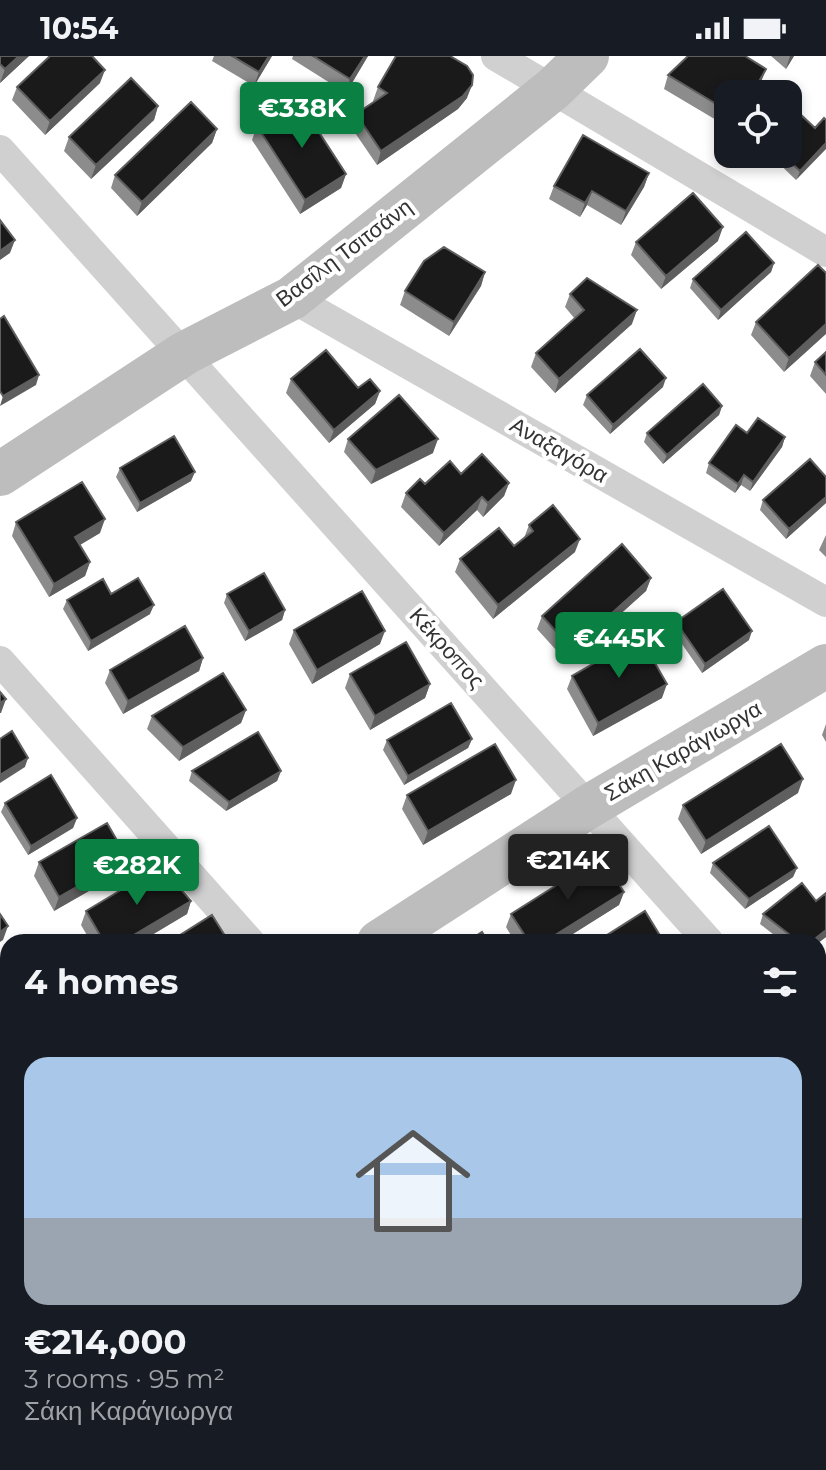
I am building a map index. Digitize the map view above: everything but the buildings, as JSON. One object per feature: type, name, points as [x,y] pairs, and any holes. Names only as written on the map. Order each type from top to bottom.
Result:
[{"type":"street","points":[[496,56],[826,252]]},
{"type":"street","name":"Βασίλη Τσιτσάνη","points":[[0,474],[185,353],[292,298],[553,89],[587,56]]},
{"type":"street","name":"Κέκροπος","points":[[0,150],[185,353],[702,934]]},
{"type":"street","name":"Αναξαγόρα","points":[[292,298],[826,602]]},
{"type":"street","points":[[0,661],[243,934]]},
{"type":"street","name":"Σάκη Καράγιωργα","points":[[391,934],[588,807],[826,666]]}]
